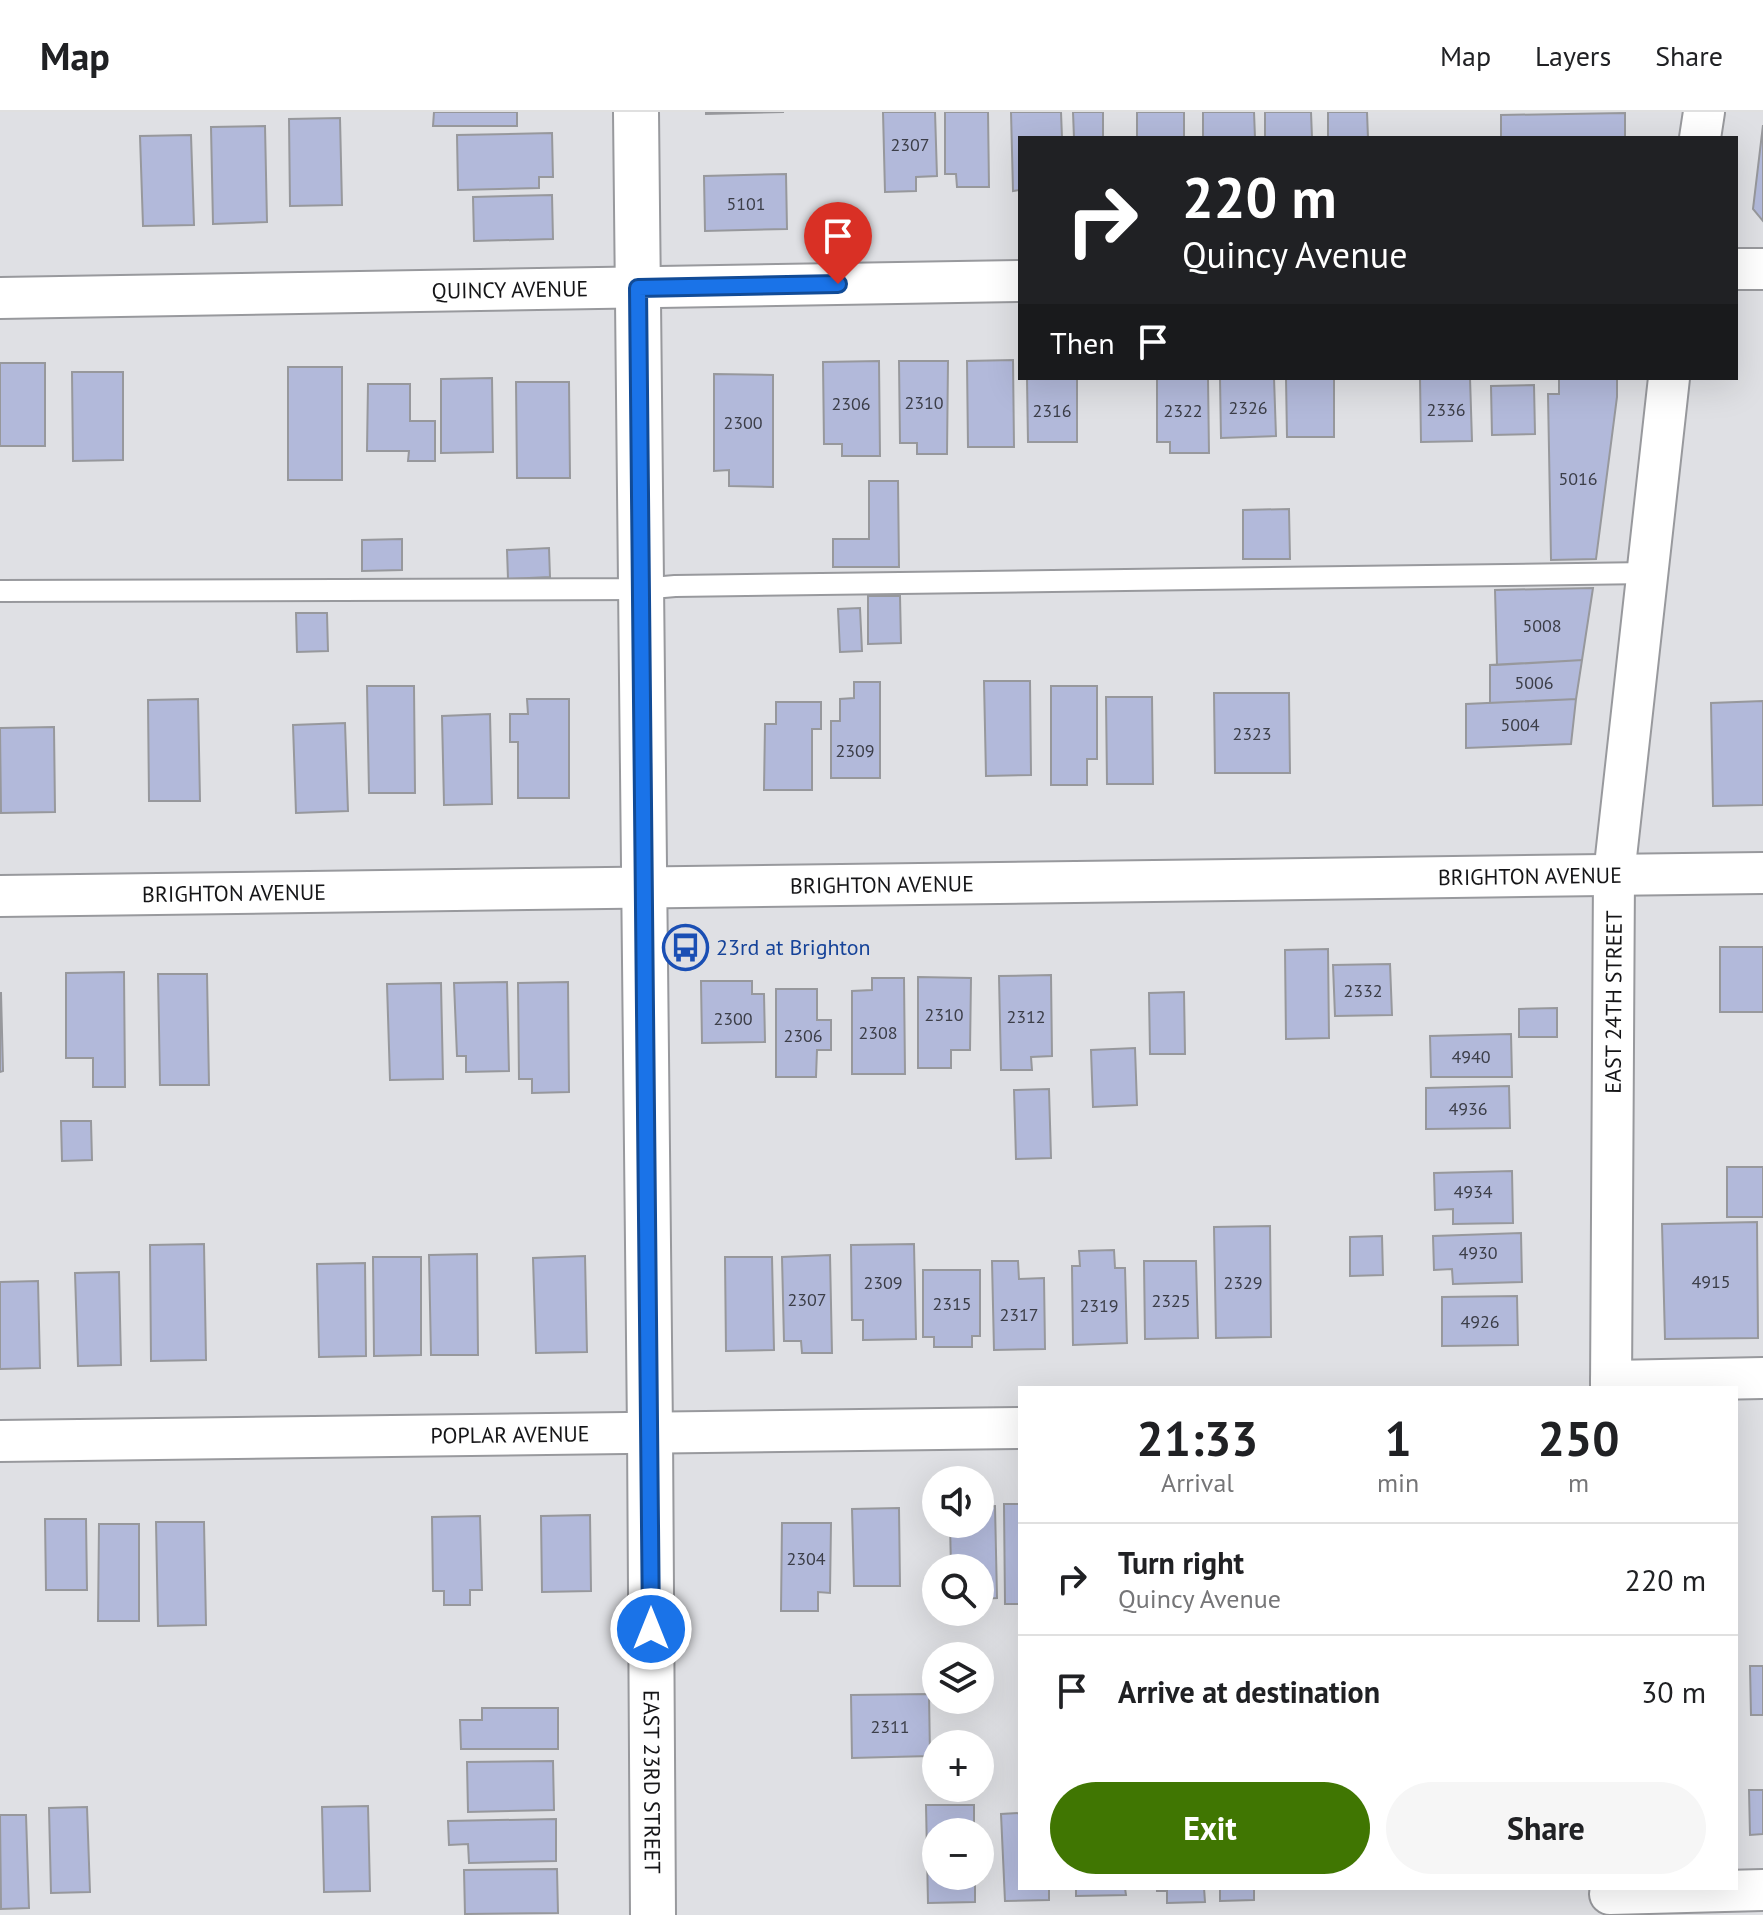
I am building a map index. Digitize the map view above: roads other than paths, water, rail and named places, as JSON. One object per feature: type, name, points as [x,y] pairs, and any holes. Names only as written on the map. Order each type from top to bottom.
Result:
[{"type":"main road","name":"EAST 23RD STREET","points":[[636,112],[653,1915]]},
{"type":"street","points":[[1700,136],[1704,112]]},
{"type":"street","points":[[1738,269],[1763,269]]},
{"type":"street","name":"QUINCY AVENUE","points":[[0,298],[1018,281]]},
{"type":"street","name":"EAST 24TH STREET","points":[[1611,1384],[1614,875],[1669,380]]},
{"type":"street","name":"BRIGHTON AVENUE","points":[[0,896],[1763,873]]},
{"type":"street","points":[[1611,1384],[1763,1378]]},
{"type":"street","name":"POPLAR AVENUE","points":[[0,1441],[1018,1428]]},
{"type":"street","points":[[1610,1899],[1763,1890]]},
{"type":"lane","points":[[0,591],[641,589],[675,586],[1648,573]]},
{"type":"place","name":"23rd at Brighton","points":[[685,947]]}]
